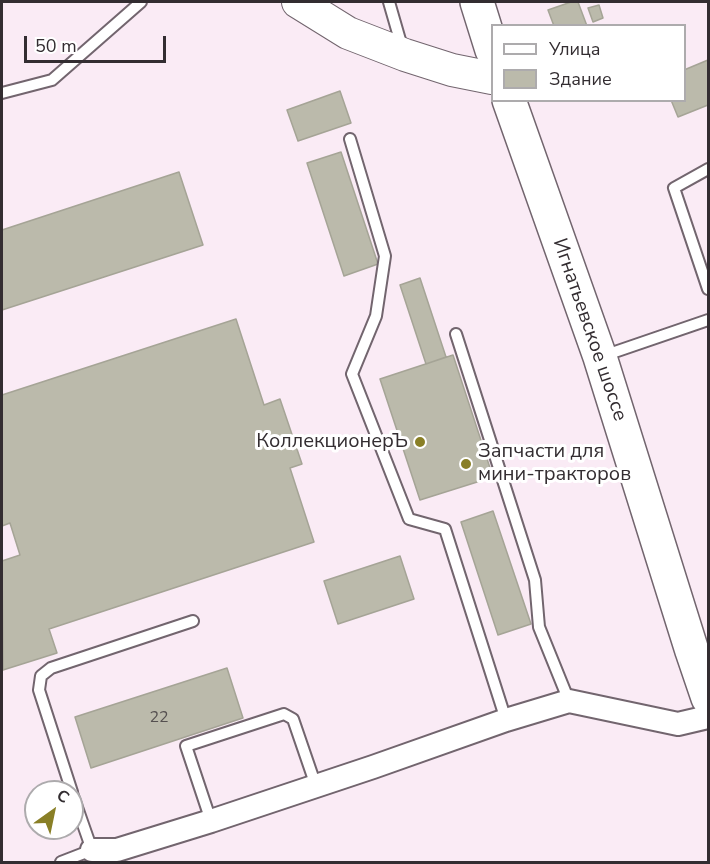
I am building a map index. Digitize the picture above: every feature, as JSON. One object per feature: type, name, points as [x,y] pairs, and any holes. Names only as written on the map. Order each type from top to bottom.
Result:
[{"type":"main road","points":[[477,2],[491,47]]},
{"type":"main road","name":"Игнатьевское шоссе","points":[[510,102],[600,357],[708,698]]},
{"type":"street","points":[[298,2],[348,33],[452,70],[491,78]]},
{"type":"street","points":[[92,850],[117,850],[211,821],[569,700],[678,724],[708,717]]},
{"type":"lane","points":[[2,93],[52,80],[141,2]]},
{"type":"lane","points":[[388,2],[405,55]]},
{"type":"lane","points":[[350,139],[385,255],[376,316],[352,374],[409,519],[445,529],[506,720]]},
{"type":"lane","points":[[708,169],[674,188],[708,289]]},
{"type":"lane","points":[[600,357],[708,320]]},
{"type":"lane","points":[[456,334],[535,580],[539,627],[569,700]]},
{"type":"lane","points":[[68,780],[39,690],[41,676],[51,668],[194,621]]},
{"type":"lane","points":[[211,821],[186,746],[284,714],[293,719],[316,786]]},
{"type":"lane","points":[[61,862],[92,850],[84,827]]},
{"type":"building","points":[[571,2],[578,2],[586,24],[553,24],[548,10]]},
{"type":"building","points":[[599,5],[603,18],[593,22],[588,8]]},
{"type":"building","points":[[708,60],[708,105],[678,117],[672,102],[686,102],[686,69]]},
{"type":"building","points":[[340,91],[351,123],[298,141],[287,110]]},
{"type":"building","points":[[341,152],[378,264],[344,276],[307,163]]},
{"type":"building","points":[[179,172],[203,245],[2,310],[2,230]]},
{"type":"building","points":[[420,278],[446,357],[426,364],[400,285]]},
{"type":"building","points":[[236,319],[264,405],[280,399],[302,464],[290,468],[314,542],[49,629],[57,653],[3,670],[2,561],[20,555],[10,523],[2,526],[2,395]]},
{"type":"building","points":[[453,355],[493,477],[420,500],[380,379]]},
{"type":"building","points":[[493,511],[531,624],[498,635],[461,522]]},
{"type":"building","points":[[400,556],[414,599],[338,624],[324,581]]},
{"type":"building","points":[[227,668],[243,718],[91,768],[75,717]]},
{"type":"place","name":"КоллекционерЪ","points":[[420,442]]},
{"type":"place","name":"Запчасти для мини-тракторов","points":[[466,464]]}]
